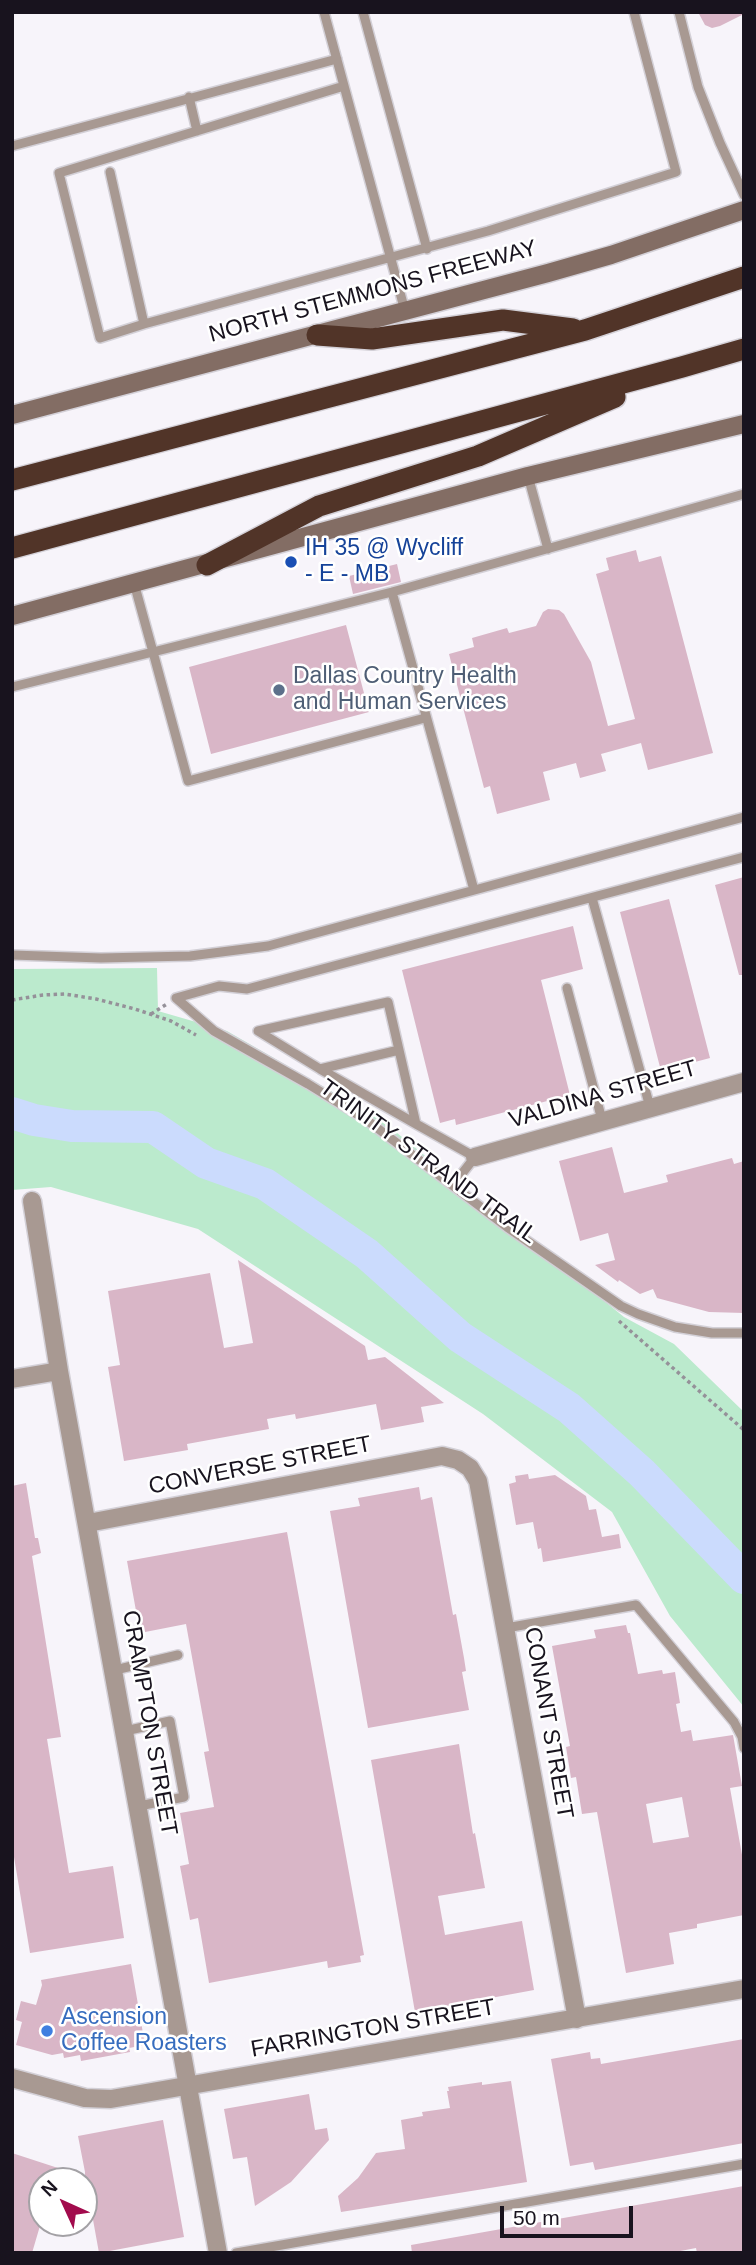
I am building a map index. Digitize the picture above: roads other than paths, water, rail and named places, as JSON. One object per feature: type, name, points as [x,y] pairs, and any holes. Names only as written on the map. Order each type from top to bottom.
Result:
[{"type":"highway","points":[[12,480],[585,330],[744,277]]},
{"type":"highway","points":[[317,335],[372,339],[503,320],[585,330]]},
{"type":"highway","points":[[12,548],[744,349]]},
{"type":"highway","points":[[207,565],[319,506],[478,456],[682,368]]},
{"type":"main road","name":"NORTH STEMMONS FREEWAY","points":[[12,415],[611,255],[744,210]]},
{"type":"main road","points":[[12,616],[528,476],[744,424]]},
{"type":"street","name":"VALDINA STREET","points":[[475,1157],[744,1082]]},
{"type":"street","name":"CRAMPTON STREET","points":[[32,1201],[59,1371],[218,2253]]},
{"type":"street","points":[[12,1379],[59,1371]]},
{"type":"street","name":"CONVERSE STREET","points":[[88,1523],[442,1456]]},
{"type":"street","name":"CONANT STREET","points":[[442,1456],[458,1460],[470,1468],[478,1481],[577,2019]]},
{"type":"street","name":"FARRINGTON STREET","points":[[12,2078],[57,2092],[111,2099],[744,1989]]},
{"type":"lane","points":[[324,12],[405,311]]},
{"type":"lane","points":[[363,12],[427,249]]},
{"type":"lane","points":[[344,86],[59,173],[100,338],[427,249],[676,172],[634,12]]},
{"type":"lane","points":[[678,12],[698,87],[744,195]]},
{"type":"lane","points":[[12,146],[337,59]]},
{"type":"lane","points":[[189,97],[197,131]]},
{"type":"lane","points":[[110,172],[144,324]]},
{"type":"lane","points":[[528,476],[548,549]]},
{"type":"lane","points":[[12,687],[392,592],[744,494]]},
{"type":"lane","points":[[134,583],[188,781],[425,718]]},
{"type":"lane","points":[[392,592],[474,890]]},
{"type":"lane","points":[[12,955],[101,958],[190,956],[268,946],[744,817]]},
{"type":"lane","points":[[744,857],[247,989],[219,986],[176,998],[214,1031],[368,1121],[507,1227],[621,1306],[675,1327],[712,1333],[744,1333]]},
{"type":"lane","points":[[592,898],[650,1107]]},
{"type":"lane","points":[[567,988],[602,1120]]},
{"type":"lane","points":[[416,1124],[388,1002],[258,1031],[320,1069],[416,1124],[475,1157],[453,1185]]},
{"type":"lane","points":[[320,1069],[399,1050]]},
{"type":"lane","points":[[506,1628],[636,1605],[734,1722],[744,1748]]},
{"type":"lane","points":[[115,1670],[178,1655]]},
{"type":"lane","points":[[125,1731],[170,1721],[184,1797],[139,1806]]},
{"type":"lane","points":[[236,2253],[744,2164]]},
{"type":"waterway","points":[[12,1113],[34,1120],[72,1126],[153,1127],[206,1163],[265,1184],[367,1254],[460,1337],[569,1408],[642,1473],[744,1578]]},
{"type":"place","name":"IH 35 @ Wycliff - E - MB","points":[[291,562]]},
{"type":"place","name":"Dallas Country Health and Human Services","points":[[279,690]]},
{"type":"place","name":"Ascension Coffee Roasters","points":[[47,2031]]}]
